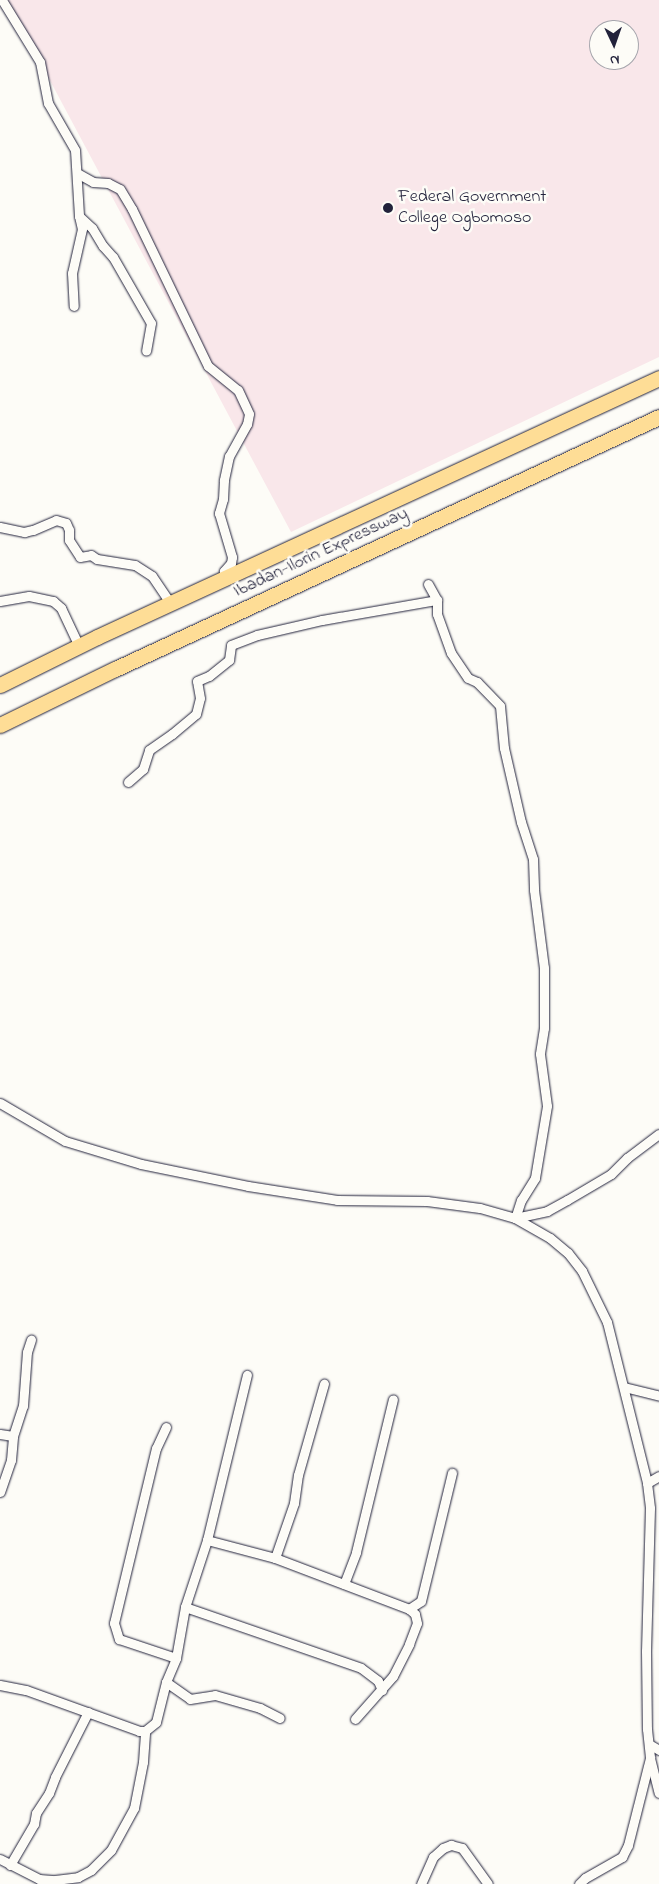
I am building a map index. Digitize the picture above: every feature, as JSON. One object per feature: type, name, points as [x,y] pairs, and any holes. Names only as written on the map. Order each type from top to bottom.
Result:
[{"type":"highway","name":"Ibadan-Ilorin Expressway","points":[[0,685],[170,603],[659,378]]},
{"type":"highway","name":"Ibadan-Ilorin Expressway","points":[[0,725],[115,669],[659,417]]},
{"type":"street","points":[[2,0],[40,62],[48,103],[75,150],[78,216],[82,229],[72,273],[74,306]]},
{"type":"street","points":[[77,173],[93,182],[108,183],[120,189],[132,209],[208,366],[238,390],[249,414],[247,424],[229,456],[224,480],[223,499],[219,513],[232,557],[231,563],[224,572],[226,578]]},
{"type":"street","points":[[78,216],[92,228],[103,246],[113,257],[151,323],[146,351]]},
{"type":"street","points":[[0,527],[24,532],[56,520],[66,523],[68,540],[80,557],[91,555],[98,559],[136,565],[152,576],[170,603]]},
{"type":"street","points":[[428,584],[437,600],[437,614],[451,653],[468,678],[477,682],[500,706],[504,748],[521,822],[533,859],[534,890],[544,968],[544,1028],[540,1054],[547,1106],[535,1178],[521,1200],[515,1218]]},
{"type":"street","points":[[0,601],[30,596],[53,602],[61,608],[79,646]]},
{"type":"street","points":[[128,782],[144,768],[149,750],[196,714],[200,698],[197,681],[209,676],[229,660],[231,645],[257,635],[313,622],[437,600]]},
{"type":"street","points":[[0,1103],[65,1141],[141,1164],[248,1186],[337,1200],[427,1201],[480,1208],[515,1218],[550,1238],[568,1253],[582,1271],[607,1322],[648,1483],[650,1518],[646,1651],[649,1744],[650,1758],[659,1793]]},
{"type":"street","points":[[515,1218],[547,1211],[567,1200],[611,1174],[627,1158],[659,1134]]},
{"type":"street","points":[[0,1492],[11,1460],[13,1436],[24,1406],[27,1352],[31,1340]]},
{"type":"street","points":[[0,1685],[26,1690],[139,1731],[145,1731],[156,1722],[166,1682],[176,1658],[185,1607],[207,1540],[246,1375]]},
{"type":"street","points":[[274,1558],[294,1504],[298,1475],[324,1384]]},
{"type":"street","points":[[624,1387],[658,1394]]},
{"type":"street","points":[[344,1584],[356,1552],[393,1399]]},
{"type":"street","points":[[166,1427],[156,1448],[114,1623],[120,1639],[176,1658]]},
{"type":"street","points":[[0,1434],[13,1436]]},
{"type":"street","points":[[408,1609],[420,1601],[452,1473]]},
{"type":"street","points":[[648,1483],[659,1476]]},
{"type":"street","points":[[207,1540],[274,1558],[408,1609],[415,1614],[417,1623],[409,1644],[392,1676],[382,1690],[355,1719]]},
{"type":"street","points":[[185,1607],[361,1668],[378,1681],[382,1690]]},
{"type":"street","points":[[166,1682],[190,1699],[215,1695],[260,1708],[280,1718]]},
{"type":"street","points":[[10,1865],[34,1824],[36,1813],[49,1793],[88,1712]]},
{"type":"street","points":[[0,1859],[38,1882],[78,1877],[91,1870],[111,1850],[134,1808],[139,1792],[146,1746],[145,1731]]},
{"type":"street","points":[[649,1744],[659,1750]]},
{"type":"street","points":[[579,1884],[585,1878],[614,1863],[625,1851],[650,1758]]},
{"type":"street","points":[[421,1884],[433,1856],[443,1848],[451,1845],[462,1848],[488,1884]]},
{"type":"shaded area","name":"Federal Government College Ogbomoso","points":[[7,0],[659,0],[659,357],[291,532]]},
{"type":"place","name":"Federal Government College Ogbomoso","points":[[388,208]]}]
